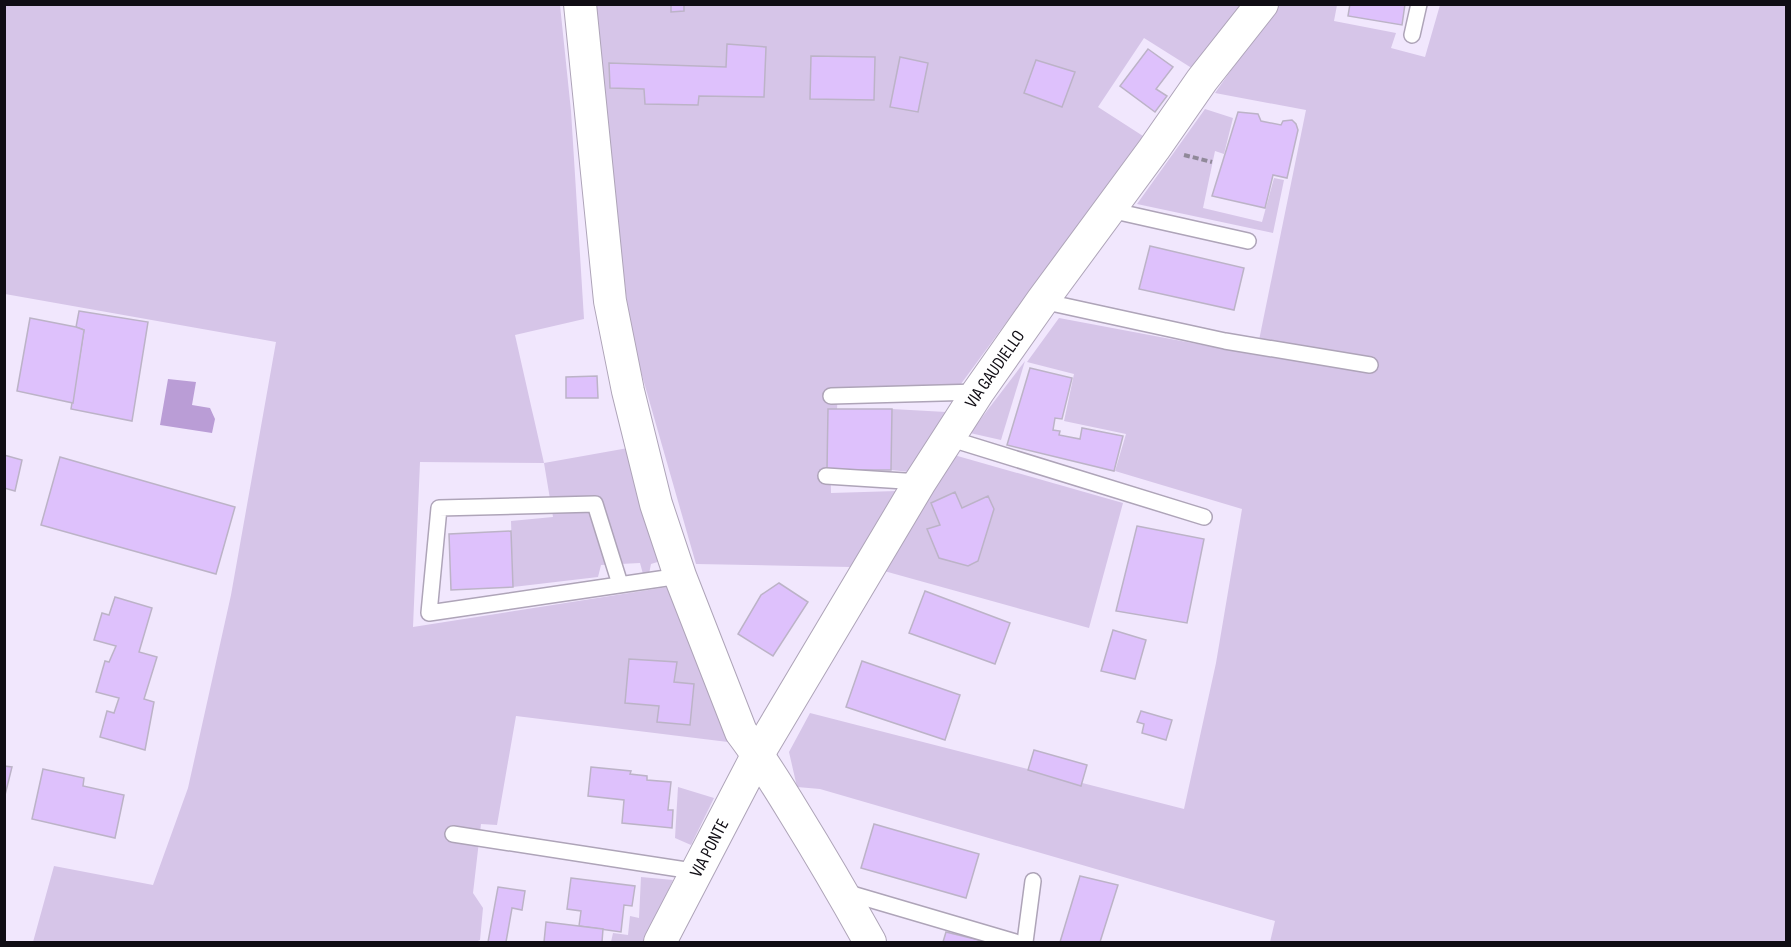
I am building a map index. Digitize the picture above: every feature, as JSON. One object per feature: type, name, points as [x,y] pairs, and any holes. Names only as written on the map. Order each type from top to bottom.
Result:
[{"type":"street","points":[[580,4],[610,301],[628,391],[656,504],[741,732],[758,754],[842,891],[870,942]]},
{"type":"street","name":"VIA GAUDIELLO","points":[[758,754],[920,482],[978,392],[1202,80],[1262,4]]},
{"type":"street","name":"VIA PONTE","points":[[660,942],[699,872],[758,754]]},
{"type":"lane","points":[[1412,35],[1419,4]]},
{"type":"lane","points":[[1110,210],[1248,241]]},
{"type":"lane","points":[[1042,302],[1225,341],[1370,364]]},
{"type":"lane","points":[[831,396],[978,392]]},
{"type":"lane","points":[[948,438],[1204,517]]},
{"type":"lane","points":[[826,476],[920,482]]},
{"type":"lane","points":[[620,584],[595,504],[439,508],[429,613],[681,576]]},
{"type":"lane","points":[[453,834],[699,872]]},
{"type":"lane","points":[[1025,942],[1033,881]]},
{"type":"lane","points":[[842,891],[1015,942]]},
{"type":"shaded area","points":[[4,5],[560,5],[571,111],[584,319],[515,335],[544,463],[420,462],[413,627],[674,586],[728,742],[516,716],[497,825],[481,824],[473,893],[483,908],[480,940],[475,942],[33,942],[54,866],[153,885],[188,788],[231,595],[276,342],[5,294]]},
{"type":"shaded area","points":[[593,5],[1254,5],[1198,72],[1144,38],[1098,107],[1143,136],[958,388],[838,388],[837,409],[829,409],[831,493],[897,491],[851,567],[696,564],[631,337]]},
{"type":"shaded area","points":[[1277,5],[1337,5],[1334,21],[1396,33],[1391,48],[1425,57],[1440,5],[1786,5],[1786,942],[1270,942],[1275,921],[820,789],[797,787],[789,752],[810,713],[1184,809],[1216,663],[1242,509],[1115,471],[1126,434],[1064,421],[1074,374],[1027,362],[1059,318],[1256,355],[1306,110],[1215,93]]},
{"type":"shaded area","points":[[1205,109],[1233,118],[1224,154],[1215,151],[1203,208],[1262,222],[1274,178],[1284,180],[1273,233],[1137,204]]},
{"type":"shaded area","points":[[1025,361],[1001,440],[970,433]]},
{"type":"shaded area","points":[[168,379],[196,382],[192,405],[210,408],[215,419],[212,433],[160,425]]},
{"type":"shaded area","points":[[892,409],[946,412],[910,472],[891,470]]},
{"type":"shaded area","points":[[628,448],[664,560],[651,564],[649,574],[643,574],[640,563],[601,565],[598,577],[513,587],[511,521],[553,517],[544,463]]},
{"type":"shaded area","points":[[947,453],[1123,503],[1089,628],[877,569]]},
{"type":"shaded area","points":[[678,787],[714,798],[691,845],[675,838]]},
{"type":"shaded area","points":[[641,877],[673,880],[644,942],[611,942],[613,933],[628,935],[630,916],[639,918]]},
{"type":"building","points":[[671,4],[684,4],[684,11],[671,12]]},
{"type":"building","points":[[1350,4],[1405,4],[1402,25],[1348,16]]},
{"type":"building","points":[[727,44],[766,47],[764,97],[699,96],[698,105],[645,104],[644,89],[610,88],[609,63],[726,67]]},
{"type":"building","points":[[1148,49],[1173,67],[1156,89],[1167,96],[1155,112],[1120,86]]},
{"type":"building","points":[[811,56],[875,57],[874,100],[810,99]]},
{"type":"building","points":[[900,57],[928,63],[918,112],[890,107]]},
{"type":"building","points":[[1036,60],[1075,72],[1062,107],[1024,93]]},
{"type":"building","points":[[1238,112],[1258,114],[1261,121],[1281,125],[1283,121],[1292,120],[1298,130],[1287,178],[1273,175],[1265,208],[1212,196]]},
{"type":"building","points":[[1150,246],[1244,268],[1234,310],[1139,289]]},
{"type":"building","points":[[79,311],[148,322],[132,421],[71,409],[84,330],[76,327]]},
{"type":"building","points":[[30,318],[84,330],[73,403],[17,391]]},
{"type":"building","points":[[1030,368],[1072,378],[1062,419],[1055,418],[1053,430],[1060,431],[1059,435],[1080,439],[1082,428],[1123,436],[1114,471],[1007,445]]},
{"type":"building","points":[[597,376],[598,398],[566,398],[566,377]]},
{"type":"building","points":[[828,409],[892,409],[891,470],[827,470]]},
{"type":"building","points":[[4,455],[22,460],[15,491],[4,488]]},
{"type":"building","points":[[60,457],[235,507],[216,574],[41,525]]},
{"type":"building","points":[[955,492],[962,508],[988,496],[994,509],[978,561],[968,566],[939,558],[927,529],[940,525],[931,503]]},
{"type":"building","points":[[1137,526],[1204,539],[1187,623],[1116,611]]},
{"type":"building","points":[[511,531],[513,587],[451,590],[449,534]]},
{"type":"building","points":[[779,583],[808,602],[773,656],[738,634],[761,595]]},
{"type":"building","points":[[925,591],[1010,623],[995,664],[909,633]]},
{"type":"building","points":[[115,597],[152,608],[139,652],[157,657],[144,699],[154,702],[145,750],[100,737],[107,711],[114,713],[119,698],[96,692],[105,661],[109,662],[116,646],[94,640],[102,613],[109,615]]},
{"type":"building","points":[[1113,630],[1146,640],[1135,679],[1101,671]]},
{"type":"building","points":[[629,659],[677,662],[674,682],[694,684],[690,725],[657,722],[659,706],[625,703]]},
{"type":"building","points":[[862,661],[960,695],[945,740],[846,707]]},
{"type":"building","points":[[1141,711],[1172,720],[1166,740],[1142,733],[1144,724],[1137,722]]},
{"type":"building","points":[[1034,750],[1087,765],[1081,786],[1028,770]]},
{"type":"building","points":[[4,766],[12,767],[4,799]]},
{"type":"building","points":[[591,767],[631,771],[630,774],[647,776],[647,780],[671,782],[668,810],[673,810],[672,828],[622,823],[624,800],[588,796]]},
{"type":"building","points":[[43,769],[84,778],[83,786],[124,795],[115,838],[32,819]]},
{"type":"building","points":[[874,824],[979,854],[966,898],[861,868]]},
{"type":"building","points":[[1080,876],[1118,885],[1100,942],[1060,942]]},
{"type":"building","points":[[571,878],[635,886],[632,906],[624,905],[621,932],[579,926],[581,911],[567,909]]},
{"type":"building","points":[[498,887],[525,891],[522,910],[512,908],[506,942],[488,942]]},
{"type":"building","points":[[546,922],[603,929],[602,942],[544,942]]},
{"type":"building","points":[[946,932],[987,942],[943,942]]}]
